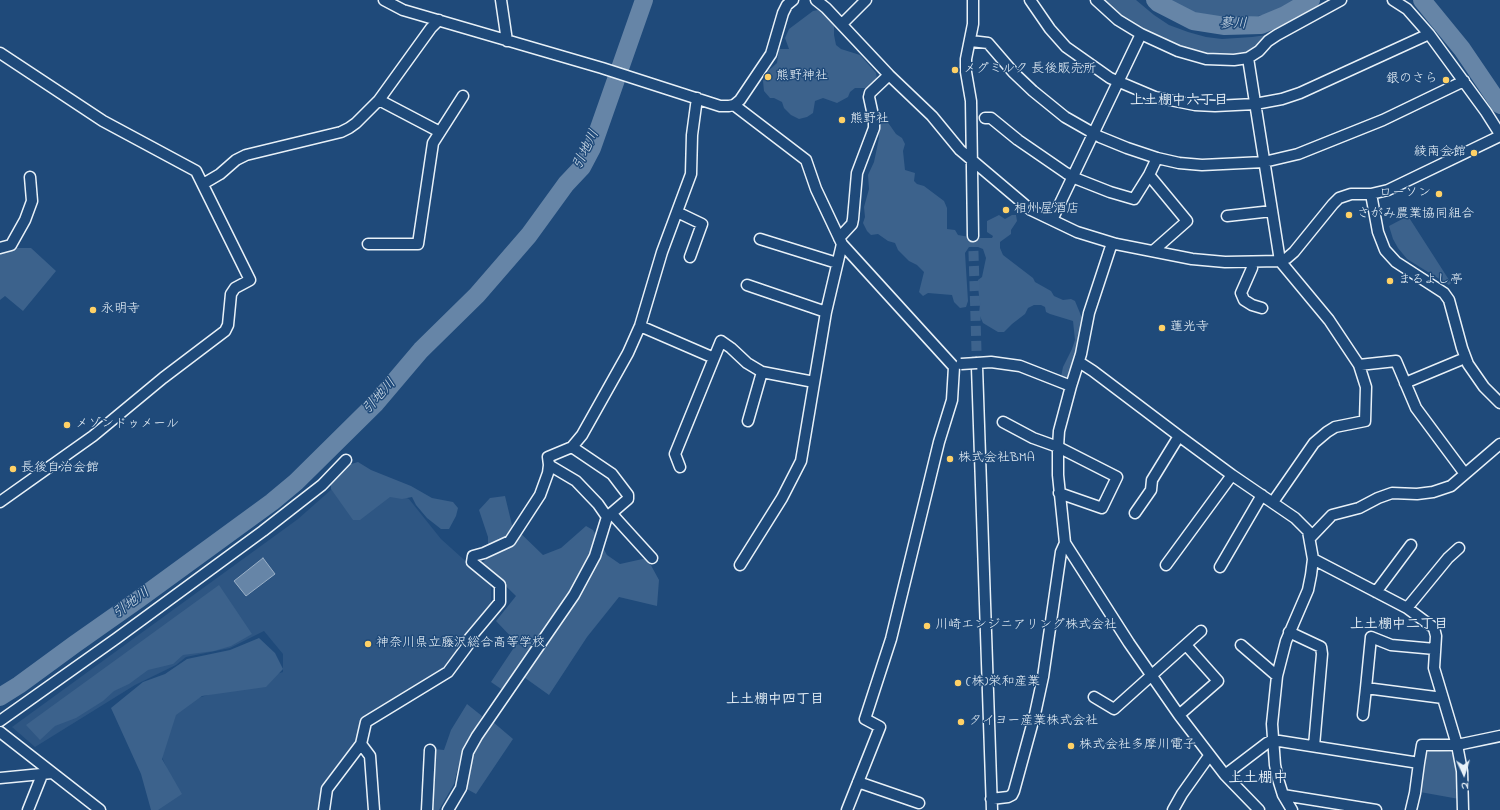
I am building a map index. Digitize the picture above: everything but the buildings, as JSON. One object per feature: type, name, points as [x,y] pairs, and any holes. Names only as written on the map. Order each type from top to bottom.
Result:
[{"type":"street","points":[[384,0],[403,10],[608,70],[720,106],[734,105],[740,100],[771,54],[783,13],[787,5],[793,0]]},
{"type":"street","points":[[501,0],[507,41]]},
{"type":"street","points":[[816,0],[826,8],[889,75],[932,116],[960,150],[1031,210],[1077,232],[1112,244],[1192,258],[1225,262],[1280,261],[1287,258],[1294,252],[1339,198],[1351,194],[1371,194],[1388,190],[1500,135],[1464,81],[1429,34],[1407,9],[1393,0]]},
{"type":"street","points":[[842,24],[866,0]]},
{"type":"street","points":[[972,0],[974,24],[966,60],[966,72],[971,101],[973,236]]},
{"type":"street","points":[[1030,0],[1050,30],[1066,47],[1095,68],[1118,82],[1155,97],[1195,105],[1215,106],[1254,104],[1282,99],[1300,93],[1429,34]]},
{"type":"street","points":[[1096,0],[1118,20],[1141,34],[1178,51],[1206,59],[1234,60],[1248,58],[1259,51],[1268,41],[1277,35],[1342,0]]},
{"type":"street","points":[[203,184],[220,174],[236,160],[246,155],[341,132],[349,128],[379,100],[431,28],[439,20]]},
{"type":"street","points":[[1052,220],[1141,34]]},
{"type":"street","points":[[971,41],[988,43],[1013,72],[1033,91],[1065,117],[1093,133],[1127,148],[1157,158],[1179,163],[1202,165],[1264,162],[1298,154],[1383,120],[1464,81]]},
{"type":"street","points":[[1248,58],[1254,104],[1280,261],[1329,320],[1359,365],[1366,387],[1365,421],[1335,428],[1326,432],[1314,443],[1273,502]]},
{"type":"street","points":[[0,502],[92,436],[163,378],[225,331],[228,325],[231,294],[235,288],[250,280],[196,172],[103,121],[2,59]]},
{"type":"street","points":[[740,565],[782,498],[801,461],[826,312],[837,263],[840,241],[854,219],[857,173],[874,128],[874,120],[869,97],[870,93],[889,75]]},
{"type":"street","points":[[368,244],[418,244],[433,143],[463,96]]},
{"type":"street","points":[[324,810],[327,789],[361,744],[366,722],[448,672],[468,645],[469,638],[500,602],[500,585],[472,562],[473,556],[510,542],[540,495],[548,473],[548,457],[572,446],[582,435],[628,353],[640,326],[662,252],[691,174],[692,135],[697,98]]},
{"type":"street","points":[[379,100],[440,132]]},
{"type":"street","points":[[734,105],[806,160],[816,189],[840,241],[957,366]]},
{"type":"street","points":[[985,118],[991,118],[1018,140],[1072,177],[1134,199],[1149,175],[1157,158]]},
{"type":"street","points":[[1149,175],[1187,221],[1153,251]]},
{"type":"street","points":[[0,248],[11,245],[25,220],[32,201],[30,177]]},
{"type":"street","points":[[1371,194],[1378,232],[1382,244],[1388,254],[1404,269],[1444,293],[1450,300],[1465,358],[1472,371],[1484,387],[1500,403]]},
{"type":"street","points":[[1227,216],[1272,211]]},
{"type":"street","points":[[676,212],[702,224],[690,257]]},
{"type":"street","points":[[760,239],[837,263]]},
{"type":"street","points":[[1112,244],[1089,313],[1079,362],[1071,386],[1060,431],[1058,447],[1059,493],[1065,543],[1179,716],[1225,775],[1259,810]]},
{"type":"street","points":[[1251,262],[1252,268],[1241,293],[1244,300],[1252,305],[1262,308]]},
{"type":"street","points":[[747,285],[826,312]]},
{"type":"street","points":[[1248,314],[1252,305]]},
{"type":"street","points":[[640,326],[714,358]]},
{"type":"street","points":[[680,467],[675,454],[720,342],[731,348],[747,364],[762,372],[814,382]]},
{"type":"street","points":[[1405,383],[1465,358]]},
{"type":"street","points":[[1359,365],[1396,361],[1416,408],[1465,474]]},
{"type":"street","points":[[957,366],[991,362],[1020,366],[1071,386]]},
{"type":"street","points":[[1079,362],[1232,475],[1295,518],[1308,531],[1313,559],[1308,590],[1286,641],[1277,676],[1272,724],[1275,765],[1283,795],[1292,810]]},
{"type":"street","points":[[847,810],[880,727],[865,719],[891,639],[939,442],[952,400],[957,366]]},
{"type":"street","points":[[977,367],[992,810]]},
{"type":"street","points":[[748,421],[762,372]]},
{"type":"street","points":[[1003,422],[1033,438],[1058,447],[1117,477],[1102,508],[1059,493]]},
{"type":"street","points":[[1135,513],[1151,490],[1152,480],[1179,436]]},
{"type":"street","points":[[1310,538],[1332,515],[1359,508],[1378,498],[1392,494],[1418,494],[1433,492],[1451,486],[1500,444]]},
{"type":"street","points":[[448,810],[461,788],[468,752],[477,736],[574,595],[595,556],[610,515],[628,499],[628,495],[612,474],[572,446]]},
{"type":"street","points":[[0,721],[263,531],[322,485],[346,460]]},
{"type":"street","points":[[549,464],[576,481],[652,558]]},
{"type":"street","points":[[1166,565],[1232,475]]},
{"type":"street","points":[[1220,567],[1262,495]]},
{"type":"street","points":[[991,799],[1008,797],[1012,795],[1014,791],[1043,677],[1061,552],[1065,543]]},
{"type":"street","points":[[1376,592],[1411,545]]},
{"type":"street","points":[[1407,608],[1458,548]]},
{"type":"street","points":[[1313,559],[1407,608],[1434,628],[1436,636],[1434,668],[1456,745],[1462,772],[1463,810]]},
{"type":"street","points":[[1094,697],[1114,709],[1201,631]]},
{"type":"street","points":[[1289,632],[1321,647],[1322,654],[1314,746]]},
{"type":"street","points":[[1363,715],[1371,637],[1391,645],[1435,649]]},
{"type":"street","points":[[1179,716],[1218,681],[1186,645]]},
{"type":"street","points":[[1241,645],[1277,676]]},
{"type":"street","points":[[1366,688],[1443,698]]},
{"type":"street","points":[[0,732],[100,810]]},
{"type":"street","points":[[1411,810],[1422,745],[1456,745],[1500,736]]},
{"type":"street","points":[[1225,775],[1273,740],[1420,763]]},
{"type":"street","points":[[361,744],[370,756],[374,810]]},
{"type":"street","points":[[427,810],[430,750]]},
{"type":"street","points":[[1173,810],[1182,794],[1209,756]]},
{"type":"street","points":[[0,778],[52,773]]},
{"type":"street","points":[[28,810],[42,775]]},
{"type":"street","points":[[858,782],[919,803]]},
{"type":"street","points":[[1283,795],[1376,810]]},
{"type":"shaded area","points":[[1104,0],[1136,0],[1169,25],[1206,37],[1222,39],[1267,35],[1267,37],[1247,53],[1220,56],[1187,50],[1143,30],[1122,17]]},
{"type":"shaded area","points":[[1164,0],[1299,0],[1293,6],[1271,14],[1224,21],[1205,18],[1178,9]]},
{"type":"shaded area","points":[[818,10],[825,13],[834,26],[836,45],[841,49],[860,55],[876,73],[877,79],[871,87],[855,88],[850,92],[848,97],[837,103],[823,98],[815,101],[813,113],[807,117],[799,119],[791,115],[784,108],[782,102],[774,98],[770,98],[764,91],[763,81],[768,71],[777,63],[779,49],[789,49],[785,38],[789,29],[813,11]]},
{"type":"shaded area","points":[[877,113],[882,114],[896,134],[902,138],[905,144],[903,151],[905,170],[915,173],[914,181],[917,184],[924,186],[944,201],[947,208],[947,229],[955,230],[958,235],[975,238],[992,238],[993,236],[987,232],[987,221],[999,215],[1005,219],[1012,215],[1016,215],[1017,221],[1011,230],[1011,234],[1000,242],[1000,248],[1003,255],[1033,278],[1035,282],[1051,291],[1054,296],[1063,300],[1071,299],[1075,301],[1082,318],[1076,355],[1069,377],[1064,379],[1061,377],[1063,367],[1075,340],[1073,321],[1046,312],[1045,307],[1041,305],[1034,305],[1028,308],[1025,314],[1004,332],[998,332],[983,323],[979,314],[980,304],[978,280],[982,277],[986,258],[983,249],[978,247],[969,247],[965,253],[968,301],[966,307],[960,308],[954,302],[952,295],[928,293],[923,296],[919,292],[924,272],[917,265],[909,261],[898,250],[895,243],[888,241],[878,234],[871,235],[867,231],[863,223],[865,217],[864,207],[869,189],[868,175],[874,162],[879,138]]},
{"type":"shaded area","points":[[1408,216],[1451,283],[1449,285],[1407,259],[1398,248],[1393,239],[1389,226]]},
{"type":"shaded area","points":[[13,248],[31,248],[56,271],[23,311],[5,296],[0,300],[0,251]]},
{"type":"shaded area","points":[[358,462],[371,470],[411,486],[432,498],[453,502],[458,508],[456,516],[449,529],[441,529],[427,518],[416,505],[412,497],[402,499],[390,497],[360,520],[353,520],[331,489],[331,481],[348,465]]},
{"type":"shaded area","name":"神奈川県立藤沢総合高等学校","points":[[350,473],[409,499],[441,539],[491,584],[491,604],[466,632],[464,640],[445,667],[362,717],[362,729],[356,745],[323,784],[321,810],[154,810],[176,790],[155,741],[162,709],[283,672],[283,654],[264,631],[230,648],[186,657],[176,665],[135,685],[35,747],[12,727],[298,519]]},
{"type":"shaded area","points":[[505,496],[512,525],[543,555],[561,548],[586,526],[593,530],[607,555],[620,564],[647,558],[659,580],[657,606],[619,597],[587,637],[549,695],[521,675],[507,693],[491,682],[517,643],[496,621],[516,596],[482,563],[488,557],[488,537],[479,510],[490,498]]},
{"type":"shaded area","points":[[263,558],[275,574],[246,596],[234,581]]},
{"type":"shaded area","points":[[219,585],[252,634],[231,646],[214,651],[183,655],[173,664],[148,670],[129,684],[114,691],[103,701],[76,718],[55,726],[40,740],[26,725]]},
{"type":"shaded area","points":[[259,638],[275,653],[283,669],[266,687],[202,696],[176,715],[162,759],[182,794],[158,810],[151,810],[141,774],[111,708],[143,682],[165,674],[187,659],[230,650]]},
{"type":"shaded area","points":[[467,704],[482,716],[461,755],[454,784],[439,810],[431,810],[434,749],[444,750],[451,730]]},
{"type":"shaded area","points":[[493,722],[513,739],[476,794],[465,788],[472,754]]},
{"type":"shaded area","points":[[1430,750],[1450,752],[1454,754],[1458,771],[1459,799],[1420,792],[1424,756]]},
{"type":"waterway","name":"引地川","points":[[0,697],[139,599],[272,502],[296,482],[376,403],[421,350],[477,295],[529,235],[566,184],[582,167],[592,148],[644,0]]},
{"type":"waterway","name":"蓼川","points":[[1155,0],[1193,21],[1225,26],[1261,25],[1285,15],[1311,0]]},
{"type":"waterway","name":"蓼川","points":[[1422,0],[1462,49],[1500,105]]},
{"type":"tunnel","points":[[973,236],[977,367]]},
{"type":"place","name":"メグミルク 長後販売所","points":[[955,70]]},
{"type":"place","name":"熊野神社","points":[[768,77]]},
{"type":"place","name":"銀のさら","points":[[1446,80]]},
{"type":"place","name":"熊野社","points":[[842,120]]},
{"type":"place","name":"綾南会館","points":[[1474,153]]},
{"type":"place","name":"ローソン","points":[[1439,194]]},
{"type":"place","name":"相州屋酒店","points":[[1006,210]]},
{"type":"place","name":"さがみ農業協同組合","points":[[1349,215]]},
{"type":"place","name":"まるよし亭","points":[[1390,281]]},
{"type":"place","name":"永明寺","points":[[93,310]]},
{"type":"place","name":"蓮光寺","points":[[1162,328]]},
{"type":"place","name":"メゾンドゥメール","points":[[67,425]]},
{"type":"place","name":"株式会社BMA","points":[[950,459]]},
{"type":"place","name":"長後自治会館","points":[[13,469]]},
{"type":"place","name":"川崎エンジニアリング株式会社","points":[[927,626]]},
{"type":"place","name":"神奈川県立藤沢総合高等学校","points":[[368,644]]},
{"type":"place","name":"(株)栄和産業","points":[[958,683]]},
{"type":"place","name":"タイヨー産業株式会社","points":[[961,722]]},
{"type":"place","name":"株式会社多摩川電子","points":[[1071,746]]},
{"type":"district","name":"上土棚中六丁目","points":[[1179,102]]},
{"type":"district","name":"上土棚中二丁目","points":[[1399,626]]},
{"type":"district","name":"上土棚中四丁目","points":[[775,701]]},
{"type":"district","name":"上土棚中","points":[[1258,780]]}]
